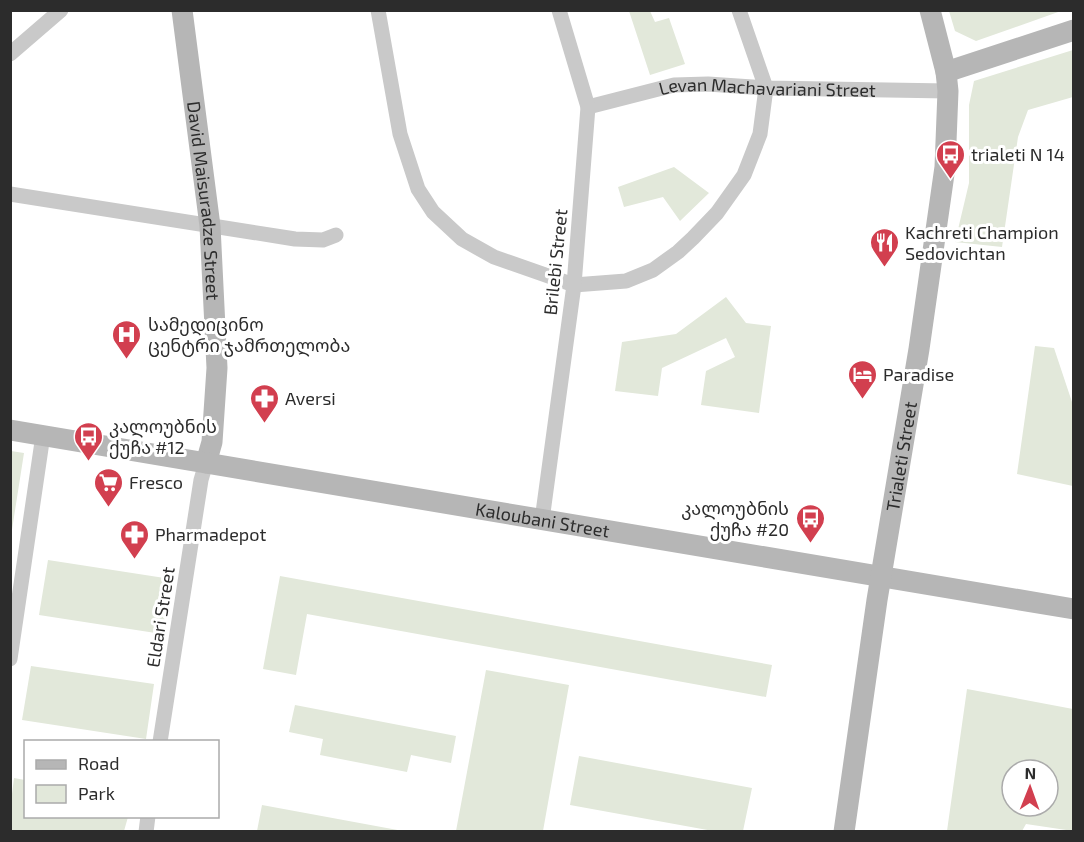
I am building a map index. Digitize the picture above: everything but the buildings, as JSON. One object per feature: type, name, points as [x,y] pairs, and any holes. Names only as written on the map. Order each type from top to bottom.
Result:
[{"type":"street","points":[[10,54],[61,10]]},
{"type":"street","name":"David Maisuradze Street","points":[[182,10],[210,226],[217,368],[212,442],[206,463]]},
{"type":"street","points":[[378,10],[400,134],[418,189],[434,212],[462,239],[494,257],[574,285],[626,281],[653,270],[693,238],[717,213],[744,175],[760,134],[766,88],[739,10]]},
{"type":"street","name":"Brilebi Street","points":[[542,520],[574,285],[588,107],[560,10]]},
{"type":"street","name":"Trialeti Street","points":[[844,831],[880,577],[933,257],[945,167],[947,81],[930,10]]},
{"type":"street","name":"Levan Machavariani Street","points":[[588,107],[674,86],[708,84],[766,88],[947,81],[1074,30]]},
{"type":"street","points":[[10,194],[308,240],[323,240],[336,235]]},
{"type":"street","name":"Kaloubani Street","points":[[10,430],[1074,609]]},
{"type":"street","points":[[10,659],[43,435]]},
{"type":"street","name":"Eldari Street","points":[[160,740],[199,489],[206,463]]},
{"type":"green space","points":[[949,10],[1061,11],[976,41],[955,31]]},
{"type":"green space","points":[[629,11],[650,11],[655,22],[669,18],[685,64],[650,75]]},
{"type":"green space","points":[[1073,50],[1073,97],[1028,110],[1018,137],[1002,247],[955,242],[969,183],[969,105],[974,81]]},
{"type":"green space","points":[[674,167],[709,193],[680,221],[663,197],[624,207],[618,187]]},
{"type":"green space","points":[[726,297],[746,323],[771,326],[759,413],[701,405],[706,371],[735,357],[726,338],[662,368],[658,396],[615,391],[622,342],[676,334]]},
{"type":"green space","points":[[1035,346],[1054,348],[1073,405],[1073,486],[1017,474]]},
{"type":"green space","points":[[10,451],[24,453],[11,536]]},
{"type":"green space","points":[[48,560],[171,579],[162,634],[39,615]]},
{"type":"green space","points":[[280,576],[772,665],[766,697],[307,614],[296,675],[263,669]]},
{"type":"green space","points":[[31,666],[154,684],[146,739],[22,720]]},
{"type":"green space","points":[[486,670],[569,685],[543,831],[456,831]]},
{"type":"green space","points":[[967,689],[1073,709],[1073,831],[1026,824],[1022,831],[947,831]]},
{"type":"green space","points":[[295,705],[456,736],[451,763],[411,755],[407,772],[320,755],[323,739],[289,732]]},
{"type":"green space","points":[[579,756],[752,788],[743,831],[713,831],[570,805]]},
{"type":"green space","points":[[14,778],[24,780],[24,818],[128,818],[124,831],[11,831]]},
{"type":"green space","points":[[262,805],[403,831],[257,831]]},
{"type":"place","name":"trialeti N 14","points":[[950,180]]},
{"type":"place","name":"Kachreti Champion Sedovichtan","points":[[884,268]]},
{"type":"place","name":"სამედიცინო ცენტრი ჯამრთელობა","points":[[127,360]]},
{"type":"place","name":"Paradise","points":[[862,400]]},
{"type":"place","name":"Aversi","points":[[264,424]]},
{"type":"place","name":"კალოუბნის ქუჩა #12","points":[[88,462]]},
{"type":"place","name":"Fresco","points":[[108,508]]},
{"type":"place","name":"კალოუბნის ქუჩა #20","points":[[810,544]]},
{"type":"place","name":"Pharmadepot","points":[[134,560]]}]
